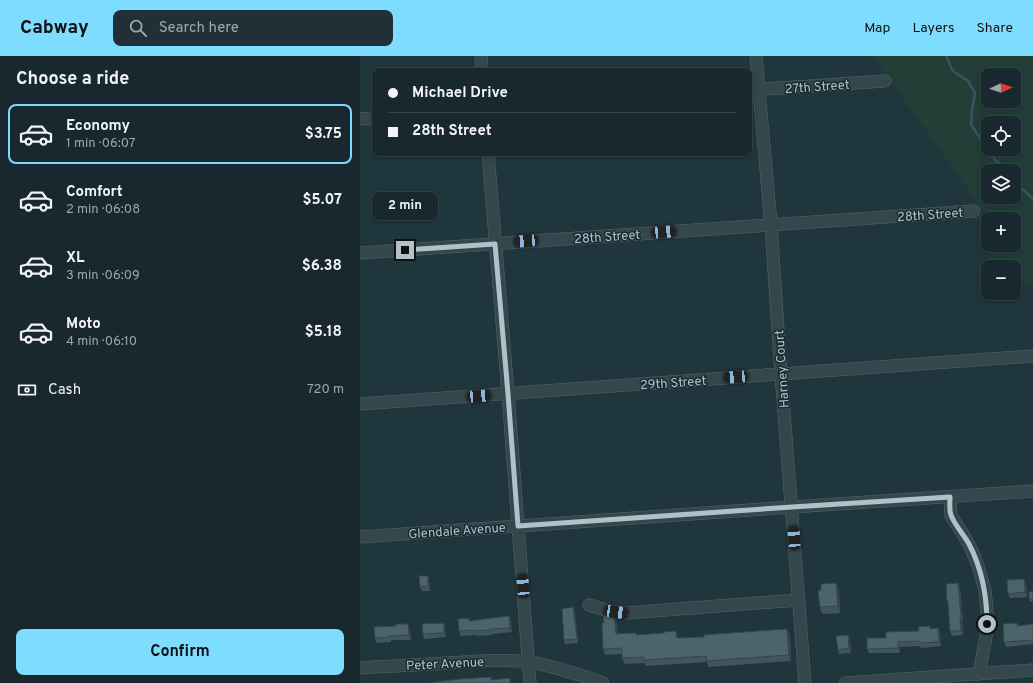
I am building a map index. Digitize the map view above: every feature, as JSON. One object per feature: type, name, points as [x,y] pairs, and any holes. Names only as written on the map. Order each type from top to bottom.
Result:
[{"type":"street","points":[[480,56],[482,68]]},
{"type":"street","name":"Harney Court","points":[[756,56],[754,90],[771,225],[798,600],[806,683]]},
{"type":"street","name":"27th Street","points":[[754,90],[885,82]]},
{"type":"street","points":[[360,119],[372,118]]},
{"type":"street","points":[[488,156],[530,683]]},
{"type":"street","name":"28th Street","points":[[360,253],[974,211]]},
{"type":"street","name":"29th Street","points":[[360,404],[1033,356]]},
{"type":"street","name":"Glendale Avenue","points":[[360,537],[1033,491]]},
{"type":"street","points":[[950,497],[951,516],[972,551],[985,590],[987,624],[979,674]]},
{"type":"street","points":[[589,605],[606,610],[626,613],[798,600]]},
{"type":"street","name":"Peter Avenue","points":[[360,668],[479,661],[529,662],[561,669],[603,683]]},
{"type":"street","points":[[845,683],[1033,670]]},
{"type":"green space","points":[[873,56],[1033,56],[1033,283],[1021,284],[1021,260],[990,260],[990,252],[1021,252],[1021,212],[984,212]]},
{"type":"building","points":[[419,576],[428,576],[428,586],[420,587]]},
{"type":"building","points":[[1024,579],[1025,592],[1008,594],[1007,580]]},
{"type":"building","points":[[836,583],[838,606],[820,607],[818,591],[821,590],[821,584]]},
{"type":"building","points":[[958,583],[961,631],[950,631],[946,584]]},
{"type":"building","points":[[1033,591],[1033,599],[1029,599],[1029,592]]},
{"type":"building","points":[[573,607],[577,639],[564,640],[562,609]]},
{"type":"building","points":[[614,614],[616,634],[636,633],[636,635],[676,631],[677,638],[704,637],[704,635],[787,629],[789,655],[706,661],[706,656],[644,660],[644,657],[622,658],[622,648],[603,649],[603,615]]},
{"type":"building","points":[[509,616],[510,628],[459,631],[458,619],[469,618],[469,621]]},
{"type":"building","points":[[444,623],[444,633],[423,634],[422,624]]},
{"type":"building","points":[[1017,623],[1017,626],[1033,624],[1033,640],[1004,642],[1003,624]]},
{"type":"building","points":[[396,624],[408,624],[409,635],[375,638],[374,627],[396,626]]},
{"type":"building","points":[[930,626],[930,629],[938,628],[939,642],[898,642],[898,648],[867,649],[867,638],[886,638],[886,632],[919,631],[918,627]]},
{"type":"building","points":[[848,635],[849,648],[838,650],[836,636]]},
{"type":"building","points":[[491,677],[491,680],[510,678],[510,683],[427,683],[460,679]]},
{"type":"waterway","points":[[946,56],[953,71],[968,81],[975,93],[971,124],[989,153],[999,164]]},
{"type":"waterway","points":[[1021,188],[1033,199]]},
{"type":"route","points":[[405,250],[495,244],[518,526],[950,497],[951,516],[975,557],[981,575],[985,590],[987,624]]}]
